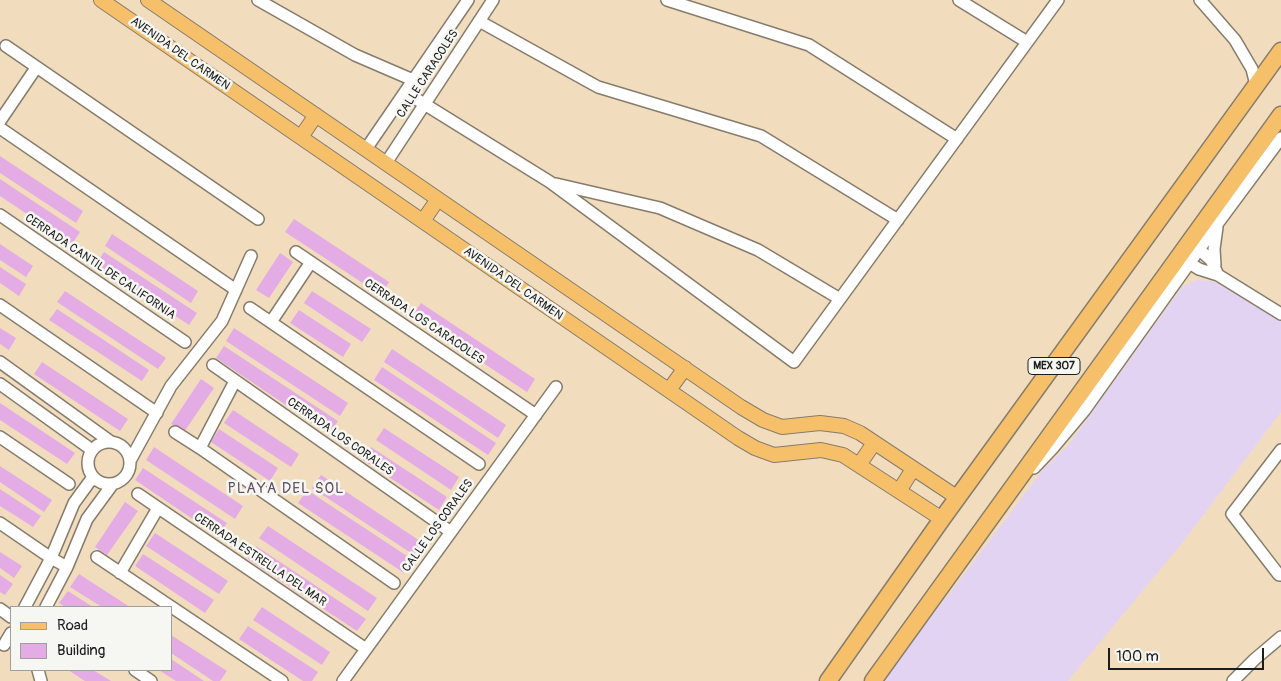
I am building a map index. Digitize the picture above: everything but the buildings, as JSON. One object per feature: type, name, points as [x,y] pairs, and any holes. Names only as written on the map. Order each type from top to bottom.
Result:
[{"type":"highway","name":"MEX 307","points":[[828,681],[942,519],[1281,51]]},
{"type":"highway","name":"MEX 307","points":[[873,681],[1012,487],[1184,260],[1281,115]]},
{"type":"main road","name":"AVENIDA DEL CARMEN","points":[[101,0],[116,4],[300,137],[755,448],[774,455],[822,450],[843,456],[942,519]]},
{"type":"main road","name":"AVENIDA DEL CARMEN","points":[[148,0],[762,420],[782,427],[820,423],[844,426],[860,433],[958,498]]},
{"type":"main road","points":[[300,137],[316,115]]},
{"type":"main road","points":[[423,221],[438,199]]},
{"type":"main road","points":[[669,390],[684,368]]},
{"type":"main road","points":[[859,465],[874,443]]},
{"type":"main road","points":[[899,491],[913,469]]},
{"type":"street","points":[[258,0],[354,55],[413,80]]},
{"type":"street","name":"CALLE CARACOLES","points":[[366,150],[468,0]]},
{"type":"street","name":"CALLE CARACOLES","points":[[386,164],[493,0]]},
{"type":"street","points":[[668,0],[809,45],[957,139]]},
{"type":"street","points":[[959,0],[1027,42]]},
{"type":"street","points":[[405,92],[424,106],[550,182],[794,362],[1058,0]]},
{"type":"street","points":[[1200,0],[1235,40],[1248,62],[1256,85]]},
{"type":"street","points":[[479,21],[598,87],[761,136],[898,220]]},
{"type":"street","points":[[444,34],[463,46]]},
{"type":"street","points":[[6,46],[258,220]]},
{"type":"street","points":[[0,121],[36,68]]},
{"type":"street","points":[[0,128],[236,290]]},
{"type":"street","points":[[1213,270],[1194,246],[1218,223],[1281,138]]},
{"type":"street","points":[[550,182],[660,208],[758,250],[840,299]]},
{"type":"street","name":"CERRADA CANTIL DE CALIFORNIA","points":[[0,215],[185,342]]},
{"type":"street","points":[[1213,270],[1214,244],[1218,223]]},
{"type":"street","name":"CERRADA LOS CARACOLES","points":[[296,252],[536,415]]},
{"type":"street","points":[[131,460],[124,447],[118,443],[111,442],[97,445],[89,456],[88,463],[92,477],[98,482],[112,485],[118,483],[129,473],[131,460],[171,386],[222,321],[251,256]]},
{"type":"street","points":[[1012,487],[1040,462],[1069,431],[1177,280],[1184,260],[1213,270],[1281,314]]},
{"type":"street","points":[[271,322],[311,262]]},
{"type":"street","points":[[1177,280],[1213,270]]},
{"type":"street","points":[[0,305],[157,413]]},
{"type":"street","points":[[250,308],[479,464]]},
{"type":"street","points":[[0,362],[111,442]]},
{"type":"street","name":"CERRADA LOS CORALES","points":[[213,365],[451,532]]},
{"type":"street","points":[[200,448],[235,381]]},
{"type":"street","points":[[0,384],[92,450]]},
{"type":"street","name":"CALLE LOS CORALES","points":[[343,681],[556,387]]},
{"type":"street","points":[[175,432],[394,583]]},
{"type":"street","points":[[0,437],[69,484]]},
{"type":"street","points":[[1281,450],[1232,514],[1279,575],[1281,575]]},
{"type":"street","points":[[26,606],[51,558],[74,502],[92,477]]},
{"type":"street","points":[[47,606],[67,566],[87,519],[112,485]]},
{"type":"street","name":"CERRADA ESTRELLA DEL MAR","points":[[138,494],[366,649]]},
{"type":"street","points":[[120,572],[158,508]]},
{"type":"street","points":[[0,523],[51,558],[67,566]]},
{"type":"street","points":[[97,557],[171,606]]},
{"type":"street","points":[[172,607],[282,681]]},
{"type":"street","points":[[1233,681],[1255,658],[1281,637]]},
{"type":"street","points":[[137,671],[152,681]]},
{"type":"shaded area","points":[[1196,280],[1213,281],[1281,321],[1281,412],[1183,542],[1068,681],[878,681],[953,589],[1042,471],[1070,443],[1182,287]]},
{"type":"district","name":"PLAYA DEL SOL","points":[[286,489]]}]
